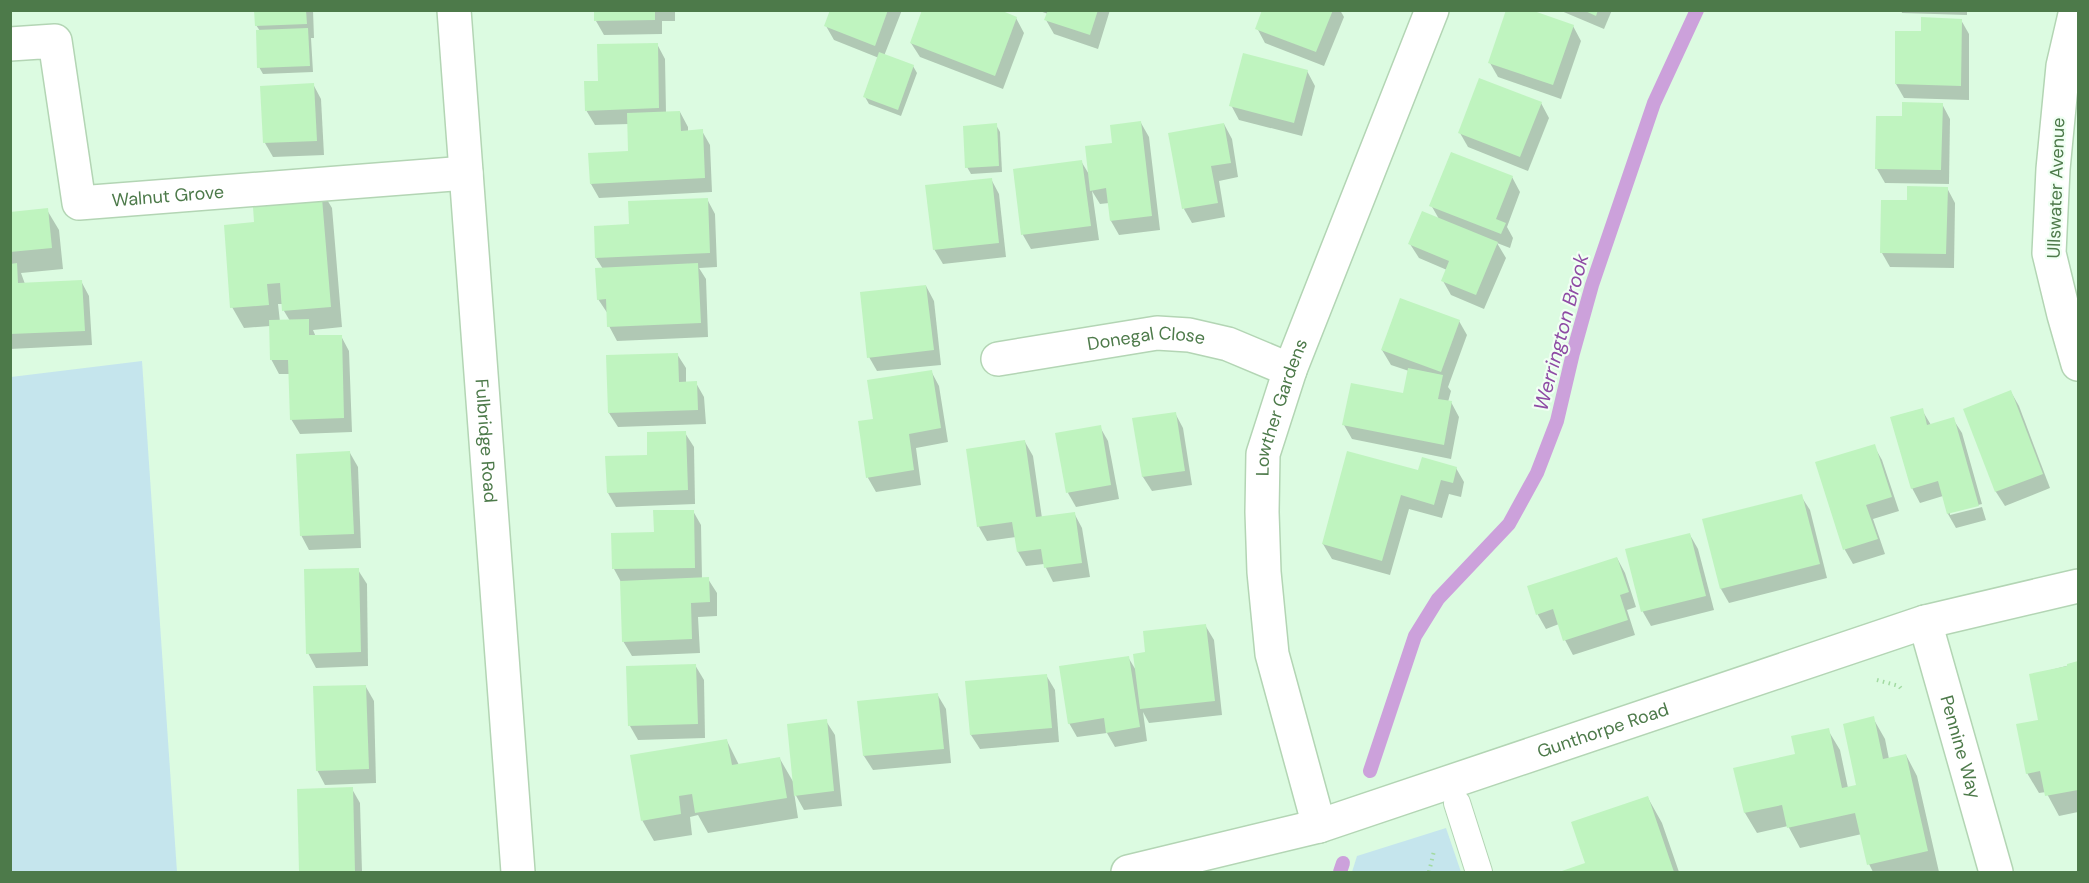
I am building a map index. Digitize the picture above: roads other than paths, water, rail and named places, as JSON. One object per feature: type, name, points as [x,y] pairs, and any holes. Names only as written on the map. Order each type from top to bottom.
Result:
[{"type":"street","name":"Fulbridge Road","points":[[454,10],[518,873]]},
{"type":"street","name":"Lowther Gardens","points":[[1319,826],[1272,654],[1264,572],[1263,454],[1290,370],[1432,10]]},
{"type":"street","name":"Ullswater Avenue","points":[[2076,10],[2071,66],[2053,169],[2049,253],[2064,315],[2079,363]]},
{"type":"street","name":"Walnut Grove","points":[[10,44],[55,41],[79,203],[466,173]]},
{"type":"street","name":"Donegal Close","points":[[998,359],[1157,333],[1189,335],[1228,344],[1290,370]]},
{"type":"street","name":"Gunthorpe Road","points":[[1128,873],[1319,826],[1925,622],[2079,586]]},
{"type":"street","name":"Pennine Way","points":[[1925,622],[1996,873]]},
{"type":"lane","points":[[1457,803],[1479,873]]},
{"type":"waterway","name":"Werrington Brook","points":[[1370,771],[1415,636],[1438,599],[1509,524],[1537,473],[1557,421],[1592,285],[1654,103],[1697,10]]},
{"type":"waterway","name":"Werrington Brook","points":[[1340,872],[1343,863]]}]
